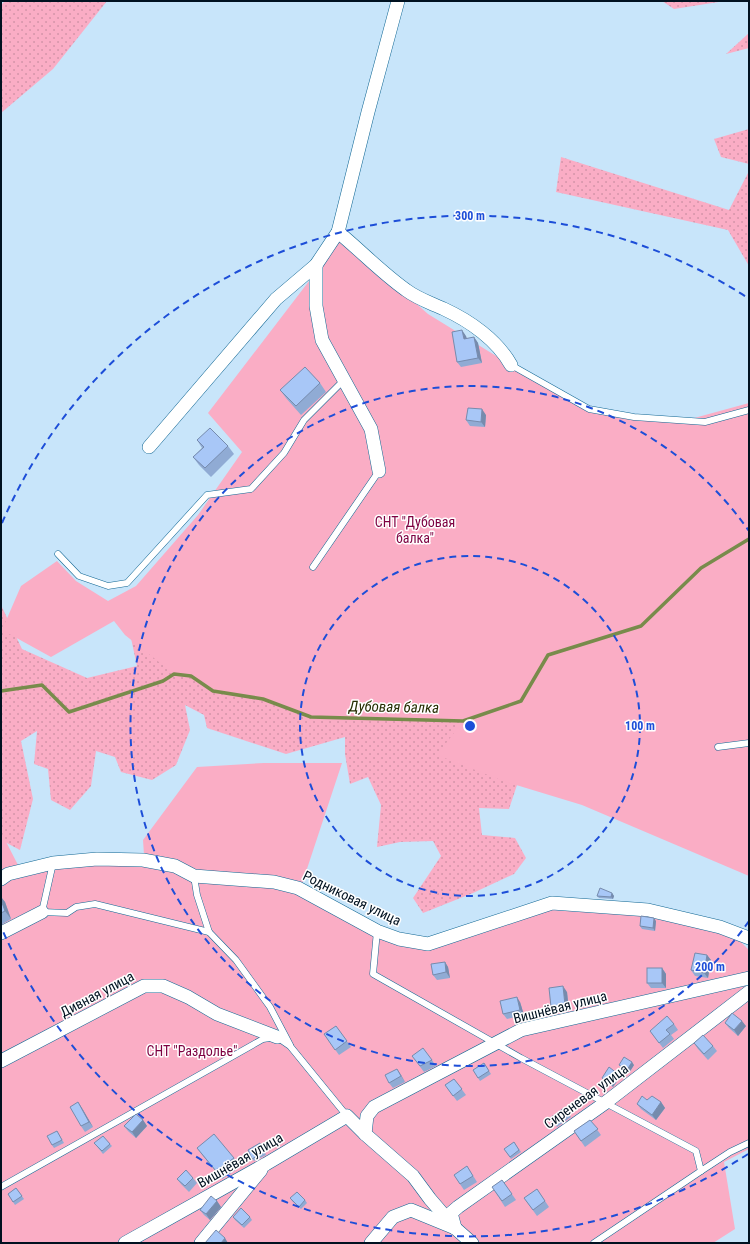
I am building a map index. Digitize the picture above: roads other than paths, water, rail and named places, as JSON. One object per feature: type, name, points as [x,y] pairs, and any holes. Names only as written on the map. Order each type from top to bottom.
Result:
[{"type":"street","points":[[149,447],[276,299],[316,265],[338,232],[398,1]]},
{"type":"street","points":[[338,232],[406,291],[420,300],[464,319],[488,337],[505,354],[511,365]]},
{"type":"street","points":[[316,265],[316,306],[322,340],[371,429],[379,471]]},
{"type":"street","name":"Родниковая улица","points":[[1,879],[8,874],[53,863],[97,859],[144,860],[175,866],[194,876],[274,882],[298,888],[377,931],[399,939],[428,944],[552,903],[648,910],[720,927],[749,938]]},
{"type":"street","points":[[1,933],[42,912]]},
{"type":"street","name":"Вишнёвая улица","points":[[365,1134],[367,1116],[374,1107],[521,1030],[749,978]]},
{"type":"street","name":"Дивная улица","points":[[1,1061],[144,986],[163,986],[218,1014],[277,1037]]},
{"type":"street","name":"Сиреневая улица","points":[[456,1228],[451,1213],[458,1207],[605,1103],[749,992]]},
{"type":"street","points":[[347,1116],[365,1134],[413,1176],[430,1200],[472,1243]]},
{"type":"street","name":"Вишнёвая улица","points":[[125,1243],[266,1164],[347,1116]]},
{"type":"street","points":[[201,1243],[266,1164]]},
{"type":"street","points":[[371,1243],[393,1217],[411,1210],[456,1228]]},
{"type":"lane","points":[[511,365],[589,409],[634,417],[705,422],[749,410]]},
{"type":"lane","points":[[58,554],[79,576],[108,586],[126,583],[207,495],[251,489],[284,453],[304,420],[344,380]]},
{"type":"lane","points":[[313,567],[379,471]]},
{"type":"lane","points":[[718,748],[749,743]]},
{"type":"lane","points":[[53,863],[42,912],[67,913],[76,907],[95,904],[209,932]]},
{"type":"lane","points":[[194,876],[209,932],[236,960],[270,1007],[290,1046],[347,1116]]},
{"type":"lane","points":[[377,931],[373,974],[403,993],[696,1151],[701,1172]]},
{"type":"lane","points":[[1,1187],[263,1039],[277,1037],[290,1046]]},
{"type":"lane","points":[[594,1243],[730,1152],[749,1143]]},
{"type":"waterway","name":"Дубовая балка","points":[[1,691],[42,685],[69,712],[163,681],[174,674],[191,676],[213,691],[263,699],[311,717],[463,721],[521,701],[548,655],[641,626],[701,568],[749,539]]},
{"type":"park label","name":"СНТ \"Дубовая балка\"","points":[[415,530]]},
{"type":"park label","name":"СНТ \"Раздолье\"","points":[[192,1051]]}]
